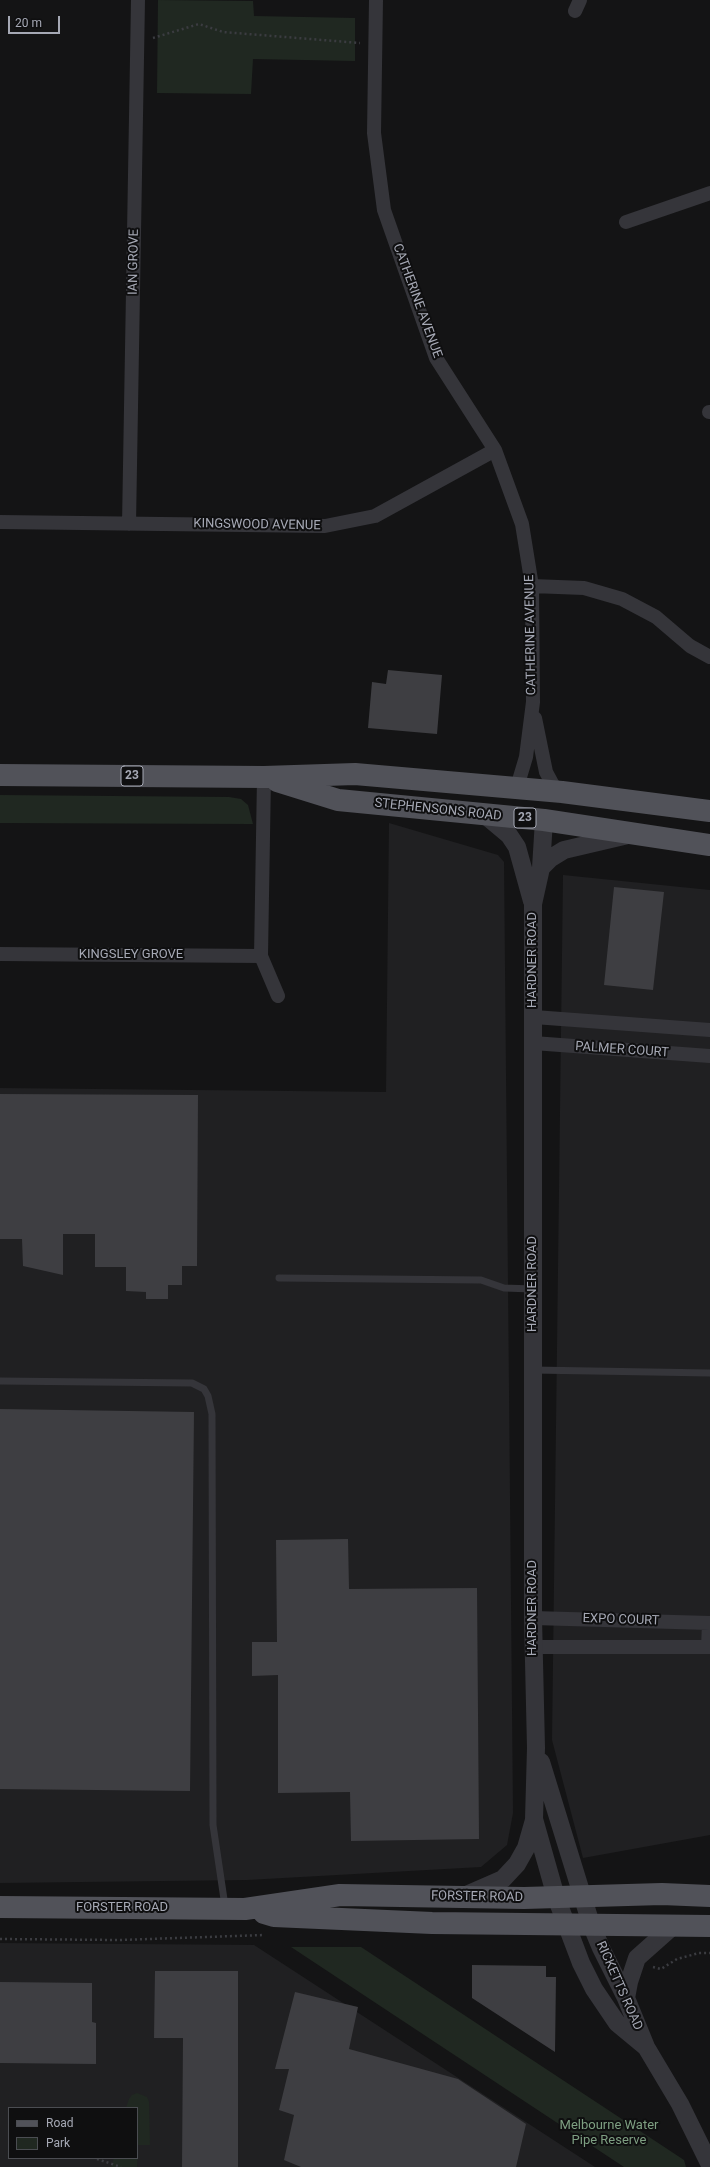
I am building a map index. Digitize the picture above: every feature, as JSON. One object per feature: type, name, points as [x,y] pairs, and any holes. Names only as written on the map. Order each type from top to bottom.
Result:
[{"type":"main road","name":"STEPHENSONS ROAD","points":[[0,775],[264,777],[355,774],[517,787],[710,811]]},
{"type":"main road","name":"STEPHENSONS ROAD","points":[[264,777],[305,791],[338,800],[544,820],[710,845]]},
{"type":"main road","points":[[517,787],[544,820]]},
{"type":"main road","name":"FORSTER ROAD","points":[[0,1907],[235,1909],[340,1895],[556,1897],[583,1895],[662,1894],[710,1896]]},
{"type":"main road","name":"FORSTER ROAD","points":[[235,1909],[274,1916],[432,1923],[710,1926]]},
{"type":"street","name":"IAN GROVE","points":[[129,524],[138,0]]},
{"type":"street","name":"CATHERINE AVENUE","points":[[376,0],[374,133],[384,210],[436,358],[495,450],[522,524],[532,586],[533,702],[526,757],[517,787]]},
{"type":"street","points":[[626,222],[710,193]]},
{"type":"street","name":"KINGSWOOD AVENUE","points":[[0,522],[325,526],[375,516],[495,450]]},
{"type":"street","points":[[532,586],[584,588],[622,599],[656,617],[690,646],[710,657]]},
{"type":"street","name":"CATHERINE AVENUE","points":[[533,702],[546,772],[553,785],[562,792]]},
{"type":"street","points":[[264,777],[261,956],[278,996]]},
{"type":"street","points":[[484,814],[509,835],[517,846],[533,904]]},
{"type":"street","name":"HARDNER ROAD","points":[[544,820],[541,868],[533,904],[533,1647],[536,1748],[534,1819],[556,1897]]},
{"type":"street","points":[[541,868],[551,858],[564,850],[632,834]]},
{"type":"street","name":"KINGSLEY GROVE","points":[[0,954],[261,956]]},
{"type":"street","name":"PALMER COURT","points":[[534,1017],[710,1030]]},
{"type":"street","name":"PALMER COURT","points":[[533,1043],[710,1056]]},
{"type":"street","name":"EXPO COURT","points":[[533,1618],[709,1623]]},
{"type":"street","points":[[709,1623],[709,1647]]},
{"type":"street","name":"EXPO COURT","points":[[533,1647],[709,1647]]},
{"type":"street","name":"HARDNER ROAD","points":[[536,1748],[583,1895]]},
{"type":"street","points":[[463,1896],[503,1878],[517,1864],[526,1848],[534,1819]]},
{"type":"street","name":"RICKETTS ROAD","points":[[583,1895],[591,1924],[601,1948],[626,1998],[646,2047],[680,2104],[710,2165]]},
{"type":"street","name":"RICKETTS ROAD","points":[[556,1897],[565,1925],[581,1964],[598,1994],[617,2023],[646,2047]]},
{"type":"street","points":[[626,1998],[629,1982],[637,1958],[673,1926]]},
{"type":"lane","points":[[279,1278],[481,1280],[504,1288],[533,1289]]},
{"type":"lane","points":[[533,1370],[710,1373]]},
{"type":"lane","points":[[0,1381],[192,1383],[204,1389],[208,1396],[212,1414],[213,1825],[224,1888],[235,1909]]},
{"type":"path","points":[[138,42],[199,24],[224,32],[375,44]]},
{"type":"path","points":[[97,2159],[121,2167]]},
{"type":"shaded area","points":[[389,823],[498,855],[504,862],[513,1813],[507,1845],[481,1867],[247,1880],[0,1883],[0,1088],[386,1092]]},
{"type":"shaded area","points":[[563,875],[710,890],[710,1835],[583,1858],[552,1740]]},
{"type":"shaded area","points":[[0,1943],[254,1945],[595,2167],[0,2167]]},
{"type":"green space","points":[[158,0],[253,1],[254,16],[355,18],[355,61],[253,59],[251,94],[157,93]]},
{"type":"green space","points":[[0,795],[229,797],[241,799],[248,805],[253,824],[0,823]]},
{"type":"green space","name":"Melbourne Water Pipe Reserve","points":[[291,1947],[361,1947],[684,2160],[686,2167],[624,2167]]},
{"type":"green space","points":[[137,2093],[147,2097],[149,2102],[150,2145],[138,2145],[138,2107],[126,2107],[132,2095]]},
{"type":"green space","points":[[114,2159],[137,2159],[137,2167],[111,2167]]},
{"type":"building","points":[[388,670],[442,675],[437,734],[368,728],[372,682],[386,684]]},
{"type":"building","points":[[614,887],[664,892],[653,990],[604,985]]},
{"type":"building","points":[[0,1094],[198,1095],[197,1266],[182,1266],[182,1285],[168,1285],[168,1299],[146,1299],[146,1292],[126,1291],[126,1267],[95,1267],[95,1234],[63,1234],[63,1275],[23,1266],[22,1239],[0,1239]]},
{"type":"building","points":[[0,1409],[194,1412],[190,1791],[0,1789]]},
{"type":"building","points":[[348,1539],[349,1589],[477,1588],[479,1839],[351,1841],[350,1792],[278,1793],[278,1675],[252,1676],[252,1642],[277,1642],[276,1540]]},
{"type":"building","points":[[472,1965],[546,1966],[546,1977],[556,1977],[555,2052],[472,1998]]},
{"type":"building","points":[[155,1971],[238,1971],[238,2167],[182,2167],[183,2038],[154,2038]]},
{"type":"building","points":[[0,1982],[92,1983],[92,2022],[96,2023],[96,2064],[0,2063]]},
{"type":"building","points":[[295,1992],[358,2007],[349,2049],[458,2079],[526,2124],[516,2167],[301,2167],[284,2160],[294,2115],[279,2110],[289,2069],[275,2069]]}]
